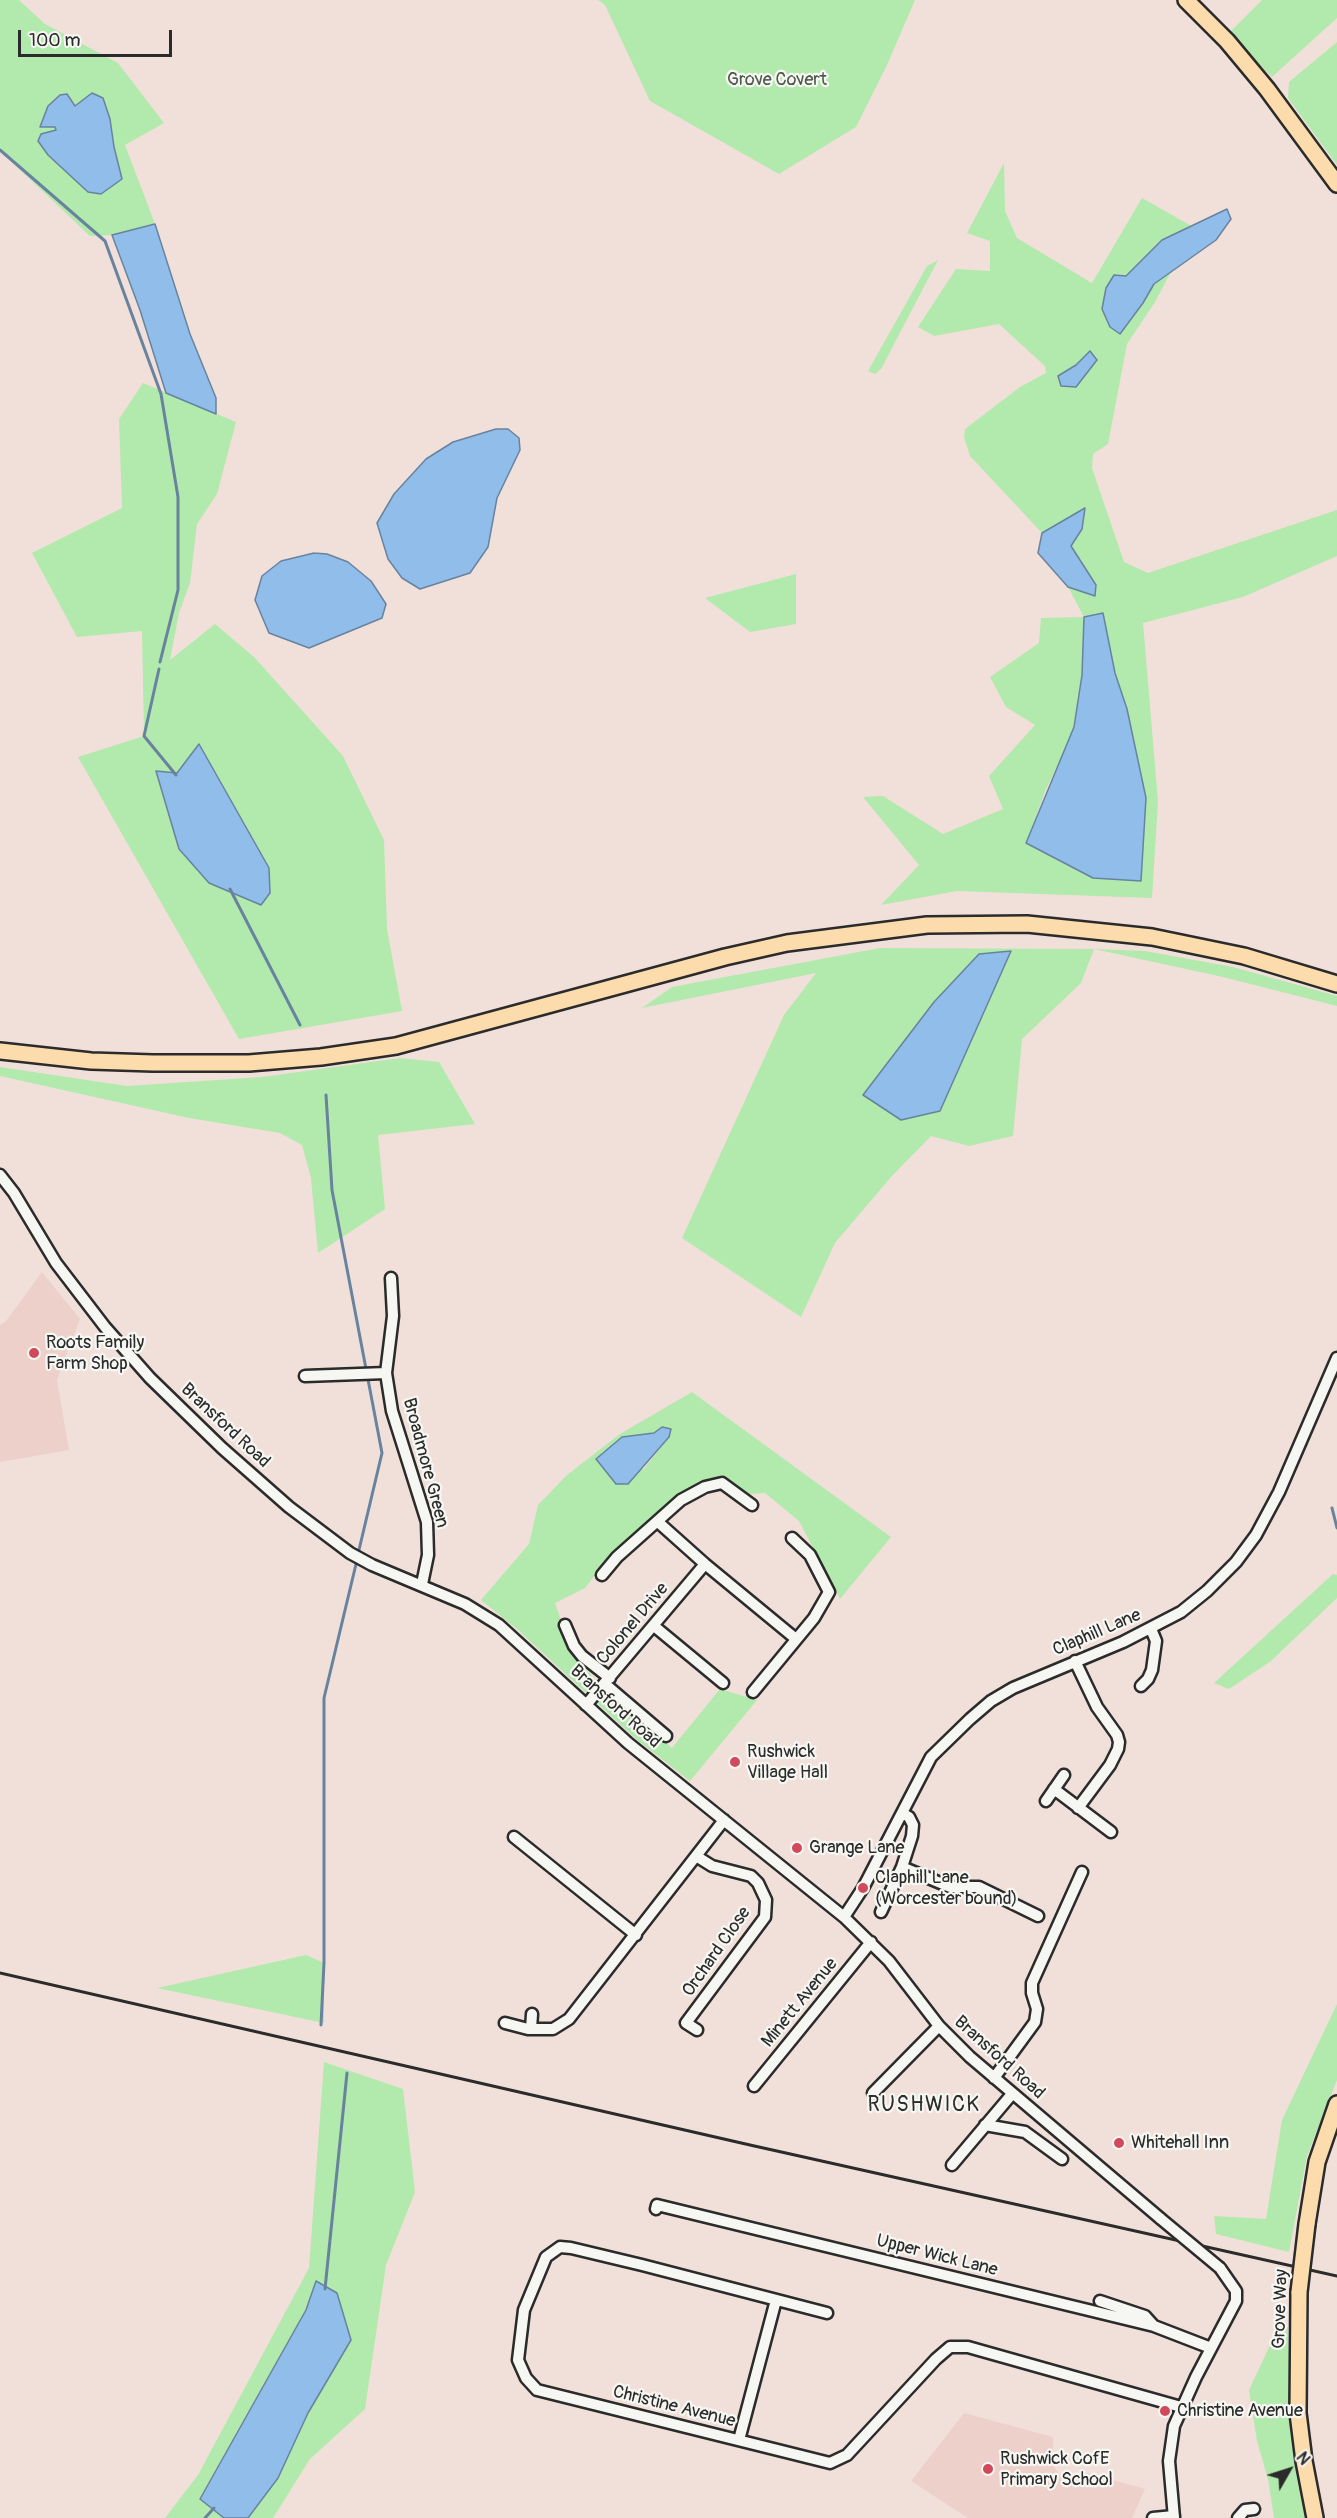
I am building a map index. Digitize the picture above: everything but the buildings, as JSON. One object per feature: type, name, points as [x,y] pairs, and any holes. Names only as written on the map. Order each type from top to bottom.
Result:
[{"type":"highway","points":[[1186,0],[1227,41],[1267,89],[1337,184]]},
{"type":"highway","points":[[0,1051],[91,1060],[153,1063],[249,1063],[321,1058],[396,1046],[725,957],[787,943],[927,925],[1027,924],[1152,937],[1244,956],[1337,984]]},
{"type":"highway","name":"Grove Way","points":[[1315,2518],[1298,2413],[1299,2292],[1317,2162],[1337,2104]]},
{"type":"street","name":"Bransford Road","points":[[0,1175],[14,1193],[56,1263],[105,1327],[185,1413],[281,1499],[343,1548],[372,1565],[422,1584],[482,1612],[499,1624],[628,1743],[844,1917],[890,1961],[939,2026],[970,2057],[1220,2268],[1236,2291],[1236,2301],[1211,2348]]},
{"type":"street","name":"Broadmore Green","points":[[391,1278],[393,1316],[386,1373],[392,1411],[427,1522],[428,1555],[422,1584]]},
{"type":"street","name":"Claphill Lane","points":[[844,1917],[903,1813],[931,1757],[970,1719],[991,1701],[1013,1688],[1151,1629],[1181,1612],[1207,1591],[1236,1562],[1256,1535],[1279,1492],[1337,1358]]},
{"type":"street","points":[[305,1377],[386,1373]]},
{"type":"street","points":[[602,1575],[617,1557],[677,1504],[705,1487],[722,1483],[752,1504]]},
{"type":"street","points":[[658,1522],[796,1639]]},
{"type":"street","points":[[753,1692],[814,1618],[829,1592],[810,1555],[792,1538]]},
{"type":"street","name":"Colonel Drive","points":[[586,1705],[705,1564]]},
{"type":"street","points":[[565,1625],[578,1651],[666,1736]]},
{"type":"street","points":[[654,1626],[723,1683]]},
{"type":"street","points":[[1141,1686],[1148,1679],[1152,1670],[1156,1641],[1151,1629]]},
{"type":"street","points":[[1076,1660],[1097,1707],[1117,1735],[1119,1742],[1110,1765],[1078,1808]]},
{"type":"street","points":[[1046,1801],[1064,1775]]},
{"type":"street","points":[[1054,1789],[1111,1833]]},
{"type":"street","points":[[881,1912],[902,1867],[912,1836],[913,1825],[909,1817],[903,1813]]},
{"type":"street","points":[[505,2023],[531,2029],[553,2029],[569,2019],[724,1820]]},
{"type":"street","points":[[513,1837],[636,1935]]},
{"type":"street","name":"Orchard Close","points":[[696,1856],[712,1866],[751,1876],[758,1883],[766,1900],[765,1917],[686,2023],[697,2030]]},
{"type":"street","points":[[902,1867],[950,1887],[979,1887],[1038,1916]]},
{"type":"street","points":[[994,2078],[1035,2022],[1037,2009],[1032,1994],[1032,1983],[1082,1872]]},
{"type":"street","name":"Minett Avenue","points":[[754,2086],[871,1942]]},
{"type":"street","points":[[531,2029],[532,2014]]},
{"type":"street","points":[[873,2093],[939,2026]]},
{"type":"street","points":[[952,2165],[1012,2094]]},
{"type":"street","points":[[985,2125],[1025,2132],[1062,2159]]},
{"type":"street","name":"Upper Wick Lane","points":[[656,2209],[657,2205],[1154,2326],[1211,2348]]},
{"type":"street","name":"Christine Avenue","points":[[827,2313],[560,2247],[546,2257],[524,2310],[518,2360],[525,2378],[537,2390],[830,2463],[847,2455],[936,2359],[950,2347],[968,2347],[1181,2408]]},
{"type":"street","points":[[739,2440],[776,2300]]},
{"type":"street","points":[[1100,2301],[1145,2316],[1154,2326]]},
{"type":"street","points":[[1153,2518],[1174,2517],[1169,2462],[1170,2441],[1181,2408],[1211,2348]]},
{"type":"street","points":[[1238,2518],[1245,2510],[1254,2509]]},
{"type":"shaded area","name":"Roots Family Farm Shop","points":[[42,1272],[80,1319],[57,1380],[69,1450],[0,1462],[0,1325],[6,1321]]},
{"type":"shaded area","name":"Rushwick CofE Primary School","points":[[964,2413],[1053,2437],[1053,2465],[1060,2476],[1088,2473],[1145,2489],[1132,2518],[968,2518],[911,2481]]},
{"type":"green space","points":[[0,0],[19,0],[45,24],[118,63],[164,123],[125,145],[155,224],[112,235],[90,236],[0,151]]},
{"type":"green space","name":"Grove Covert","points":[[598,0],[915,0],[887,65],[856,127],[779,174],[650,101],[605,5]]},
{"type":"green space","points":[[1262,0],[1337,0],[1337,18],[1272,77],[1228,34]]},
{"type":"green space","points":[[1337,42],[1337,165],[1288,98],[1289,82]]},
{"type":"green space","points":[[1004,163],[1005,211],[1017,238],[1092,283],[1142,198],[1193,227],[1162,240],[1126,276],[1120,334],[1154,284],[1172,270],[1155,302],[1127,344],[1108,444],[1093,454],[1092,468],[1124,562],[1148,573],[1337,510],[1337,556],[1243,597],[1143,623],[1158,801],[1152,898],[957,891],[881,905],[919,865],[863,797],[883,796],[943,834],[1003,809],[989,776],[1035,725],[1006,707],[990,677],[1039,643],[1041,618],[1084,617],[1068,587],[1095,596],[1096,585],[1070,546],[1082,529],[1085,509],[1042,533],[970,456],[964,437],[965,429],[1020,387],[1046,373],[1045,366],[999,324],[934,336],[918,327],[956,269],[990,271],[990,241],[967,233]],"holes":[[[1084,617],[1115,673],[1127,709],[1146,798],[1026,843],[1046,789],[1073,735],[1082,675]]]},
{"type":"green space","points":[[938,260],[881,369],[875,374],[868,371],[927,266]]},
{"type":"green space","points":[[143,383],[236,422],[217,494],[197,524],[190,583],[179,613],[170,660],[215,624],[254,657],[343,756],[384,840],[387,929],[402,1011],[239,1039],[78,757],[144,736],[142,631],[77,637],[32,553],[122,508],[119,419]],"holes":[[[199,745],[179,849],[156,772],[177,773]]]},
{"type":"green space","points":[[796,574],[796,624],[750,632],[705,598]]},
{"type":"green space","points":[[880,948],[1094,949],[1081,983],[1022,1039],[1013,1136],[969,1146],[931,1136],[891,1177],[835,1243],[801,1317],[682,1238],[784,1015],[816,973],[642,1008],[672,987]]},
{"type":"green space","points":[[1094,949],[1145,951],[1233,967],[1337,996],[1337,1006],[1223,977]]},
{"type":"green space","points":[[400,1058],[439,1062],[475,1124],[378,1135],[385,1209],[318,1253],[311,1178],[302,1145],[280,1133],[189,1118],[0,1076],[0,1067],[127,1086],[262,1077]]},
{"type":"green space","points":[[692,1392],[891,1537],[840,1599],[799,1521],[765,1493],[749,1494],[722,1475],[671,1501],[607,1560],[585,1588],[555,1603],[573,1655],[608,1693],[672,1748],[720,1689],[757,1700],[690,1781],[636,1739],[517,1629],[481,1600],[529,1544],[538,1505],[567,1475],[620,1434]],"holes":[[[654,1433],[669,1437],[643,1470],[622,1437]]]},
{"type":"green space","points":[[1333,1574],[1337,1575],[1337,1598],[1271,1661],[1229,1689],[1214,1683]]},
{"type":"green space","points":[[306,1955],[324,1963],[324,2023],[157,1988]]},
{"type":"green space","points":[[1337,2004],[1337,2080],[1307,2156],[1289,2252],[1216,2234],[1214,2216],[1266,2219],[1282,2120]]},
{"type":"green space","points":[[324,2062],[403,2089],[415,2192],[386,2265],[365,2409],[310,2459],[273,2518],[248,2518],[278,2478],[308,2413],[316,2281],[306,2310],[200,2498],[224,2518],[165,2518],[198,2475],[309,2268]]},
{"type":"green space","points":[[1288,2327],[1290,2404],[1298,2482],[1305,2518],[1274,2518],[1268,2479],[1257,2441],[1249,2390],[1278,2328]]},
{"type":"water","points":[[92,93],[103,98],[110,119],[122,179],[101,194],[88,192],[48,155],[38,141],[41,134],[56,130],[55,127],[40,127],[48,106],[60,95],[67,94],[75,106]]},
{"type":"water","points":[[1227,209],[1231,219],[1216,240],[1154,284],[1120,334],[1110,327],[1102,309],[1106,288],[1114,275],[1126,276],[1162,240]]},
{"type":"water","points":[[155,224],[190,334],[216,398],[216,414],[166,393],[140,310],[112,235]]},
{"type":"water","points":[[1090,351],[1097,360],[1076,387],[1061,386],[1058,376],[1076,365]]},
{"type":"water","points":[[496,429],[508,429],[519,438],[520,450],[497,498],[488,547],[470,573],[420,589],[402,578],[388,559],[377,523],[394,494],[426,459],[453,442]]},
{"type":"water","points":[[1085,508],[1082,529],[1071,546],[1096,585],[1095,596],[1068,587],[1038,553],[1042,533]]},
{"type":"water","points":[[314,553],[327,554],[348,562],[371,581],[386,604],[382,618],[309,648],[269,633],[255,600],[262,576],[281,561]]},
{"type":"water","points":[[1103,613],[1115,673],[1127,709],[1146,798],[1141,881],[1093,878],[1026,843],[1074,727],[1082,675],[1084,617]]},
{"type":"water","points":[[199,744],[269,868],[270,893],[261,905],[209,883],[179,849],[156,771],[177,773]]},
{"type":"water","points":[[1011,951],[940,1111],[901,1120],[863,1095],[934,1002],[979,954]]},
{"type":"water","points":[[662,1427],[671,1429],[669,1437],[628,1484],[616,1484],[596,1459],[622,1437],[654,1433]]},
{"type":"water","points":[[316,2281],[337,2293],[351,2340],[308,2413],[278,2478],[248,2518],[224,2518],[200,2499],[306,2310]]},
{"type":"waterway","points":[[0,150],[105,241],[161,394],[178,497],[178,590],[160,662]]},
{"type":"waterway","points":[[159,669],[144,736],[176,775]]},
{"type":"waterway","points":[[230,889],[300,1025]]},
{"type":"waterway","points":[[326,1095],[332,1190],[382,1453],[358,1554]]},
{"type":"waterway","points":[[1332,1508],[1337,1528]]},
{"type":"waterway","points":[[321,2025],[324,1963],[324,1698],[357,1560]]},
{"type":"waterway","points":[[325,2289],[347,2073]]},
{"type":"waterway","points":[[205,2518],[214,2508]]},
{"type":"railway","points":[[0,1973],[750,2145],[1337,2276]]},
{"type":"place","name":"Roots Family Farm Shop","points":[[34,1353]]},
{"type":"place","name":"Rushwick Village Hall","points":[[735,1762]]},
{"type":"place","name":"Grange Lane","points":[[797,1848]]},
{"type":"place","name":"Claphill Lane (Worcester bound)","points":[[863,1888]]},
{"type":"place","name":"Whitehall Inn","points":[[1119,2143]]},
{"type":"place","name":"Christine Avenue","points":[[1165,2411]]},
{"type":"place","name":"Rushwick CofE Primary School","points":[[988,2469]]},
{"type":"district","name":"RUSHWICK","points":[[924,2106]]}]
